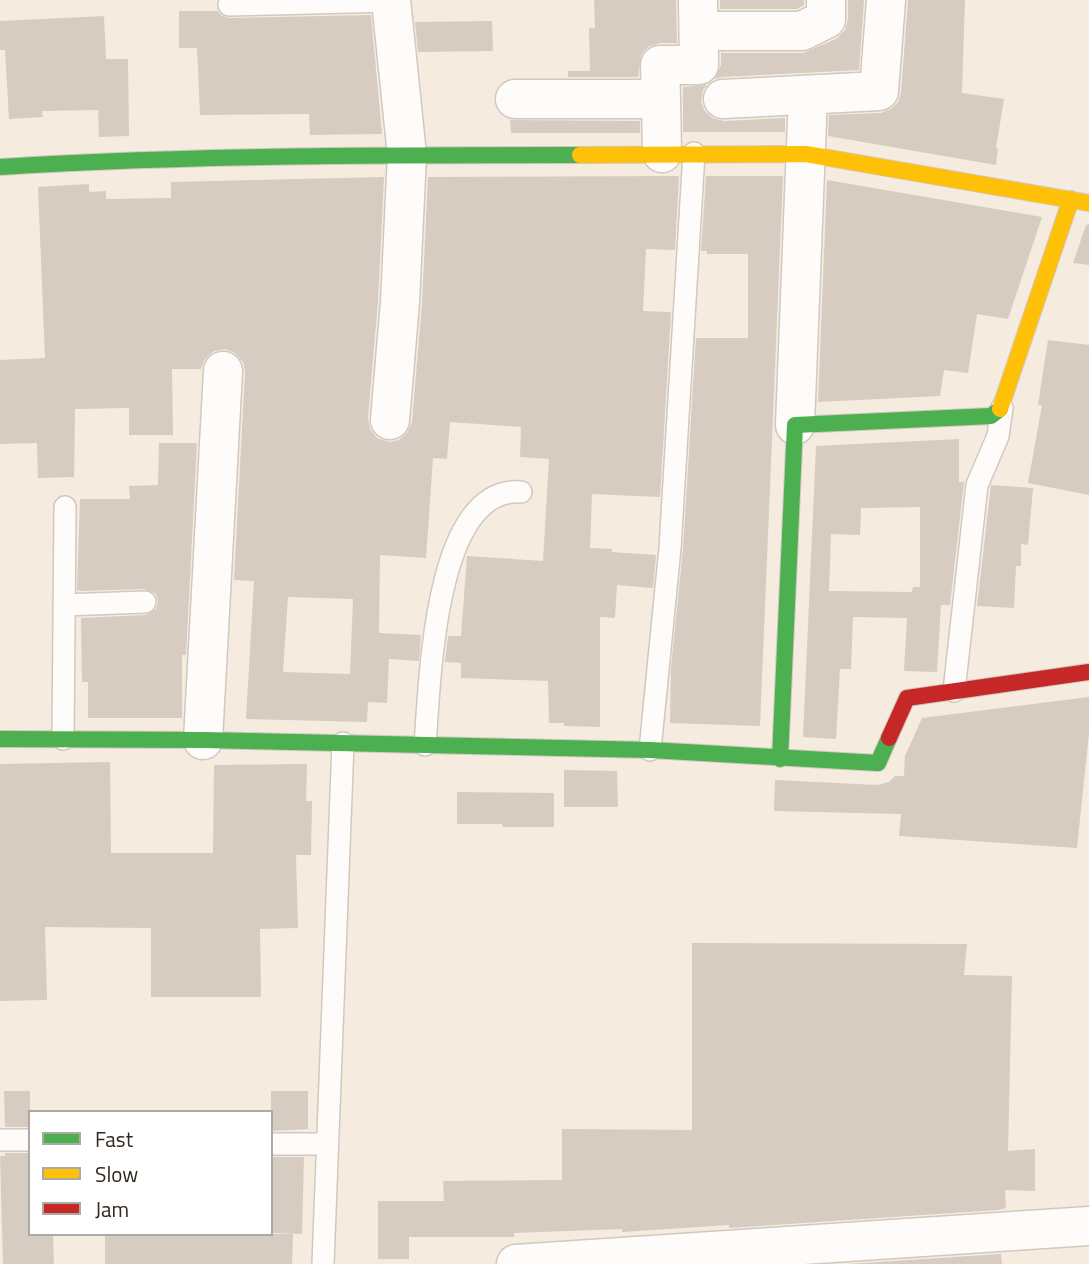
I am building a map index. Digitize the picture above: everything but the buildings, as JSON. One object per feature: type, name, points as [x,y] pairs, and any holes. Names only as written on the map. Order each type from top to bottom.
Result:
[{"type":"street","points":[[678,153],[661,99],[660,65],[699,65],[699,16],[802,32],[825,19],[825,0]]},
{"type":"street","points":[[723,99],[879,91],[886,0]]},
{"type":"street","points":[[390,420],[402,276],[407,155],[391,1]]},
{"type":"street","points":[[780,759],[808,94]]},
{"type":"street","points":[[514,99],[661,99]]},
{"type":"street","points":[[0,167],[407,155],[806,154],[1089,203]]},
{"type":"street","points":[[795,425],[990,416],[1002,408],[1071,199]]},
{"type":"street","points":[[203,740],[223,371]]},
{"type":"street","points":[[0,739],[203,740],[650,750],[878,763],[906,698],[1089,672]]},
{"type":"street","points":[[516,1264],[1089,1226]]},
{"type":"lane","points":[[229,5],[391,1]]},
{"type":"lane","points":[[650,750],[670,548],[678,153]]},
{"type":"lane","points":[[954,691],[976,485],[998,436],[1002,408]]},
{"type":"lane","points":[[425,745],[435,622],[451,560],[466,522],[487,499],[510,491],[521,492]]},
{"type":"lane","points":[[63,739],[65,507]]},
{"type":"lane","points":[[64,605],[145,602]]},
{"type":"lane","points":[[323,1264],[343,743]]},
{"type":"lane","points":[[0,1140],[28,1140]]},
{"type":"lane","points":[[273,1144],[327,1144]]},
{"type":"traffic: fast","points":[[0,167],[217,158],[580,155]]},
{"type":"traffic: fast","points":[[780,759],[795,425],[991,416],[1000,409]]},
{"type":"traffic: fast","points":[[0,739],[203,740],[650,750],[878,763],[889,738]]},
{"type":"traffic: slow","points":[[580,155],[806,154],[1089,203]]},
{"type":"traffic: slow","points":[[1000,409],[1071,199]]},
{"type":"traffic: jam","points":[[889,738],[907,698],[1089,672]]}]
